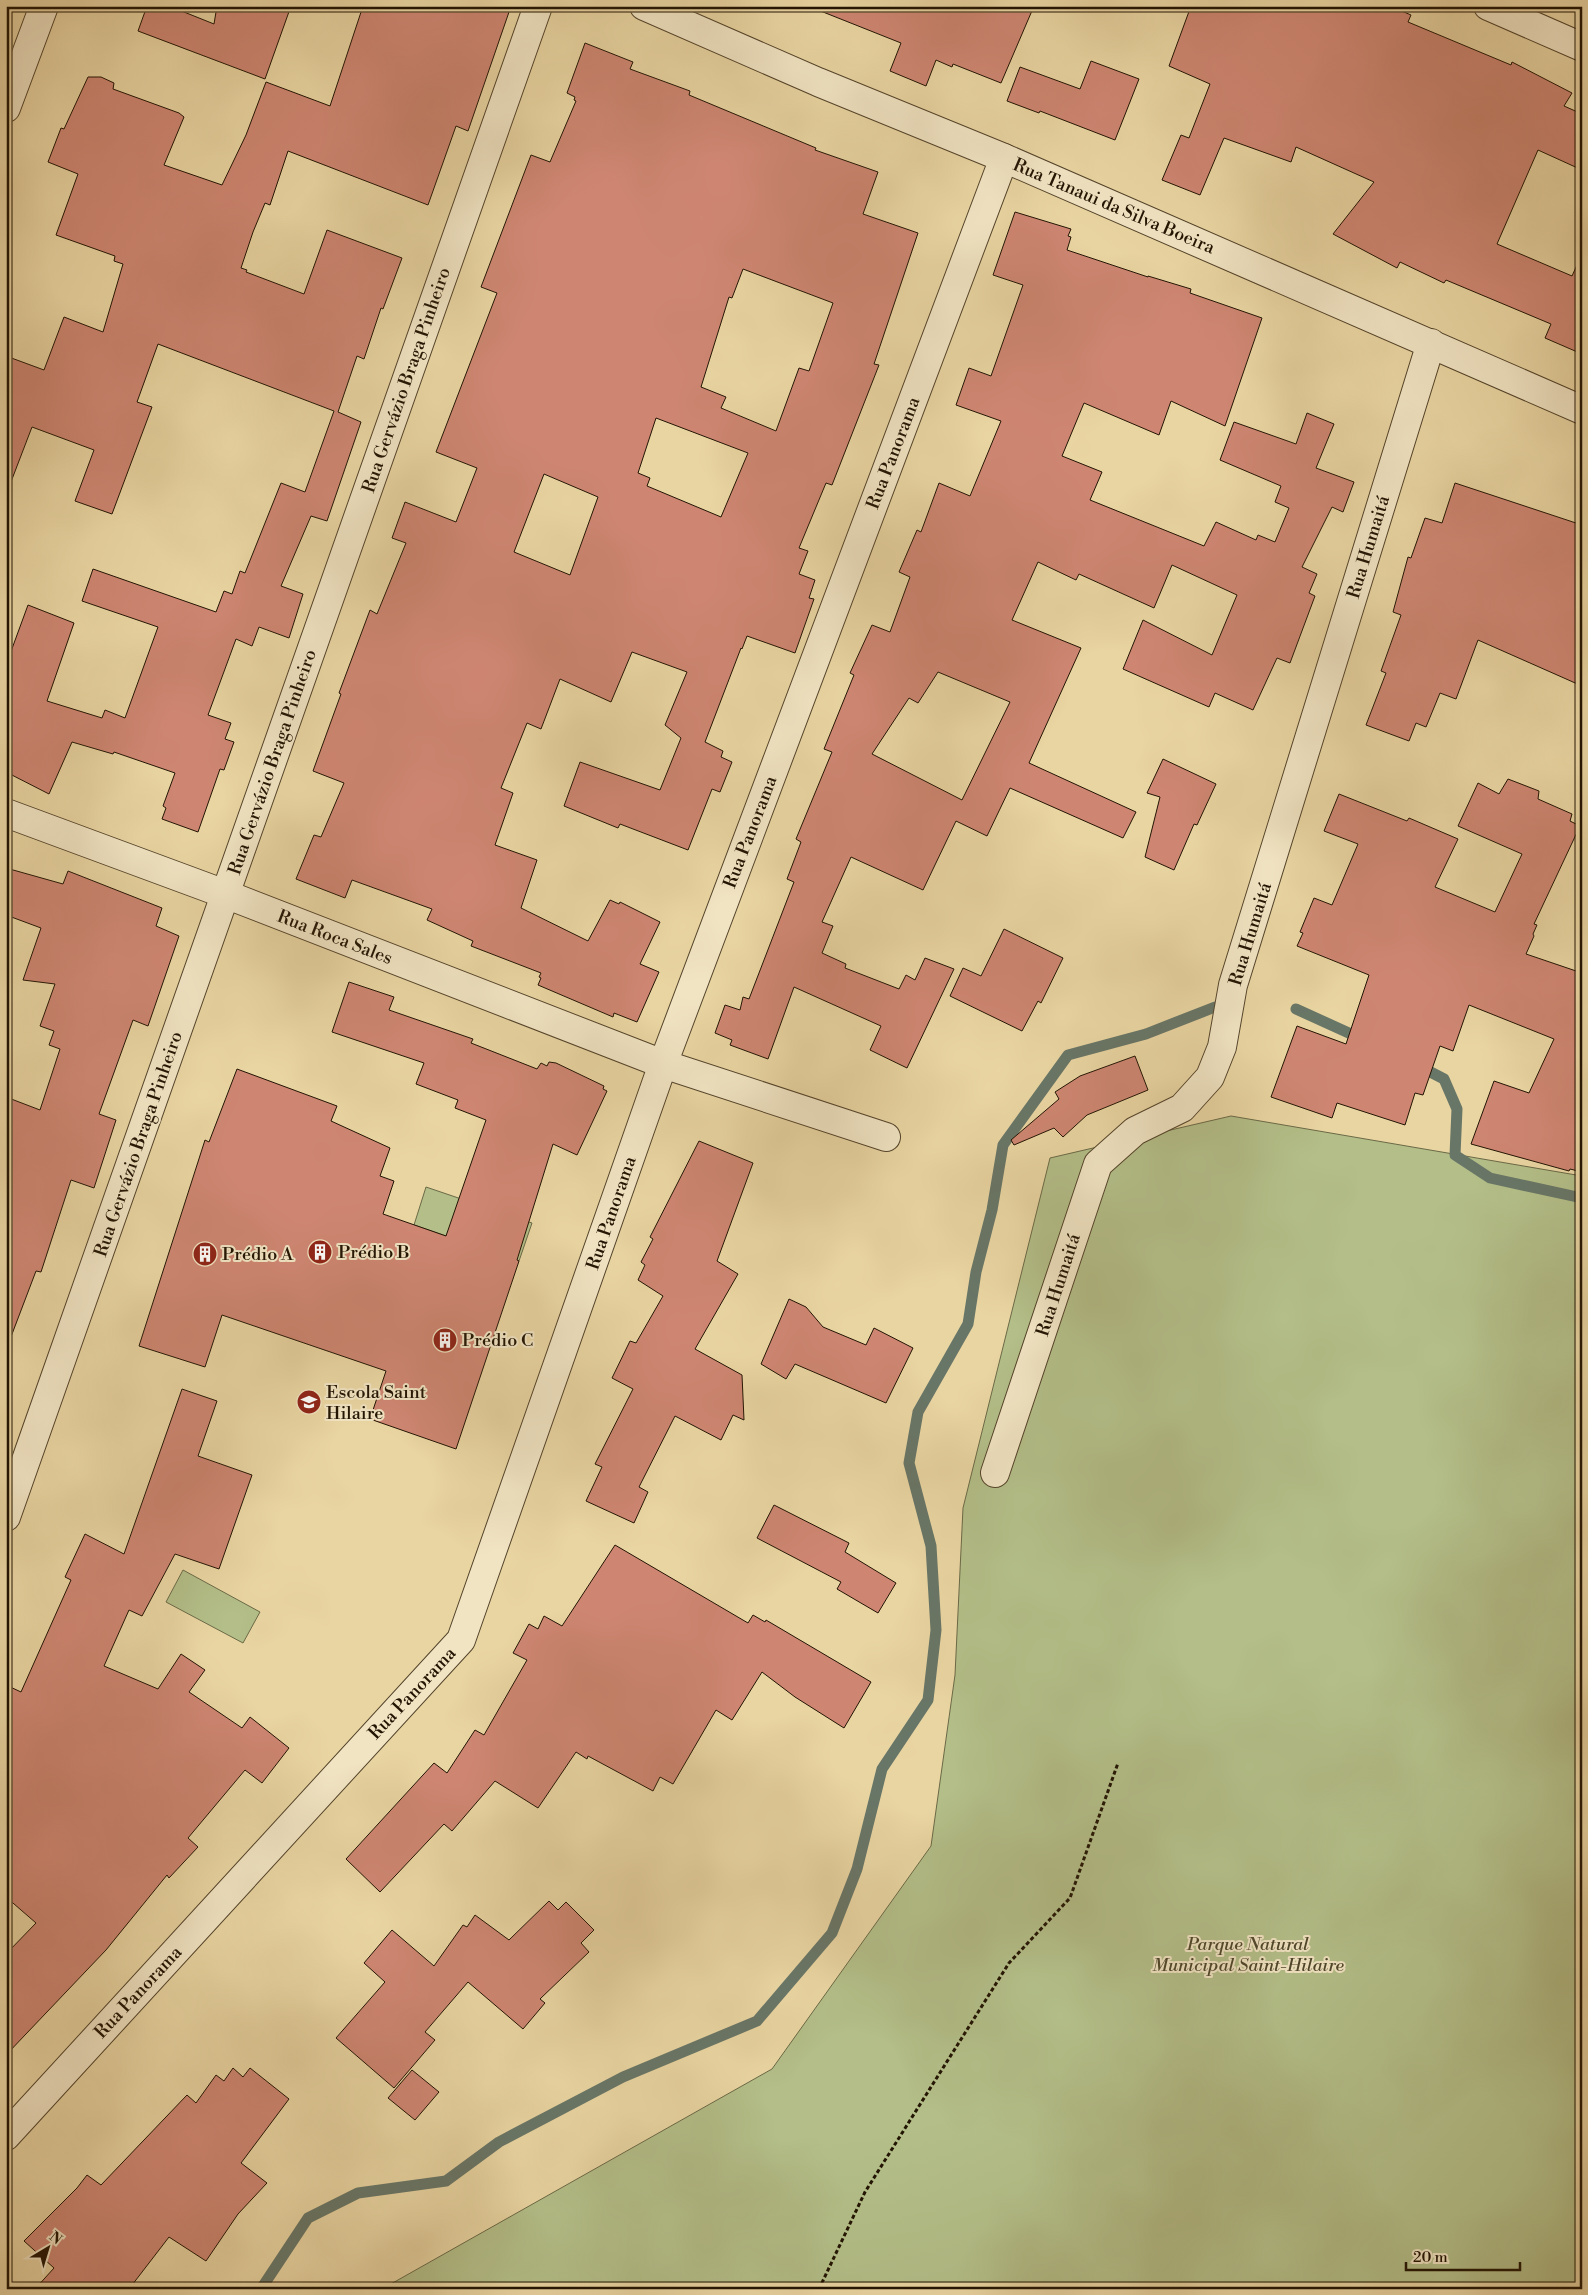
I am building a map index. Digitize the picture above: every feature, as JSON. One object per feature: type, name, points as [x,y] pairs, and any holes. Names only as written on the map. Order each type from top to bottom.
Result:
[{"type":"street","points":[[6,108],[44,6]]},
{"type":"street","name":"Rua Gervázio Braga Pinheiro","points":[[6,1517],[538,6]]},
{"type":"street","name":"Rua Tanaui da Silva Boeira","points":[[644,6],[818,82],[1004,158],[1582,410]]},
{"type":"street","points":[[1488,6],[1582,47]]},
{"type":"street","name":"Rua Panorama","points":[[6,2136],[461,1640],[663,1064],[1004,158]]},
{"type":"street","name":"Rua Humaitá","points":[[995,1473],[1098,1164],[1135,1132],[1182,1108],[1210,1077],[1222,1047],[1234,985],[1431,343]]},
{"type":"street","name":"Rua Roca Sales","points":[[6,813],[225,894],[663,1064],[886,1137]]},
{"type":"path","points":[[819,2289],[865,2192],[1009,1963],[1070,1898],[1118,1763]]},
{"type":"green space","name":"Parque Natural Municipal Saint-Hilaire","points":[[1231,1116],[1582,1176],[1582,2289],[382,2289],[772,2069],[931,1846],[955,1675],[963,1508],[1050,1158]]},
{"type":"green space","points":[[426,1187],[532,1223],[519,1261],[414,1225]]},
{"type":"green space","points":[[183,1570],[260,1612],[243,1643],[166,1602]]},
{"type":"building","points":[[147,6],[169,6],[214,24],[217,6],[291,6],[265,79],[138,31]]},
{"type":"building","points":[[363,6],[492,6],[509,12],[468,131],[456,126],[428,205],[288,151],[270,205],[265,203],[253,232],[241,268],[247,270],[246,272],[304,294],[327,230],[402,258],[383,309],[381,308],[364,359],[357,356],[338,412],[361,422],[327,521],[311,516],[281,586],[303,594],[289,638],[259,627],[252,646],[236,639],[208,715],[231,723],[225,739],[234,742],[224,770],[220,769],[198,832],[162,819],[166,808],[163,806],[175,773],[114,752],[113,754],[72,742],[49,794],[6,772],[6,665],[28,605],[74,623],[47,701],[102,718],[105,710],[125,718],[158,627],[82,601],[93,569],[216,612],[224,591],[232,594],[240,571],[245,573],[281,483],[305,492],[334,411],[158,344],[137,402],[152,407],[112,514],[75,501],[94,450],[32,427],[9,487],[6,487],[6,356],[44,370],[64,317],[103,332],[123,264],[114,261],[115,256],[56,235],[78,174],[48,162],[61,128],[64,129],[88,77],[101,77],[114,83],[113,89],[179,113],[184,117],[164,165],[222,185],[246,135],[266,82],[330,106]]},
{"type":"building","points":[[813,6],[1034,6],[1001,83],[953,64],[952,67],[936,60],[926,86],[890,71],[901,43],[813,8]]},
{"type":"building","points":[[1191,6],[1390,6],[1411,15],[1408,22],[1511,65],[1512,62],[1572,93],[1564,106],[1582,114],[1582,170],[1538,150],[1497,244],[1572,276],[1582,254],[1582,354],[1545,338],[1551,324],[1446,280],[1444,283],[1400,262],[1397,268],[1333,234],[1374,182],[1296,147],[1291,162],[1224,138],[1200,195],[1162,180],[1181,135],[1189,138],[1210,84],[1169,66]]},
{"type":"building","points":[[585,43],[633,62],[630,69],[690,91],[689,95],[816,148],[815,150],[878,172],[863,214],[918,233],[874,364],[879,365],[832,485],[826,483],[799,548],[808,551],[799,574],[815,580],[809,598],[814,599],[795,653],[747,636],[705,742],[723,751],[721,757],[732,762],[720,792],[712,789],[688,850],[620,824],[618,828],[564,806],[580,762],[660,790],[681,738],[665,725],[687,672],[632,652],[611,702],[560,679],[541,729],[527,723],[501,788],[513,793],[495,845],[537,860],[521,908],[588,941],[610,900],[619,904],[620,902],[660,922],[640,964],[659,972],[637,1022],[614,1013],[613,1017],[538,985],[541,973],[471,946],[473,941],[427,920],[432,909],[352,880],[345,898],[296,879],[314,835],[321,837],[344,783],[313,771],[341,694],[339,693],[370,610],[377,614],[406,543],[392,538],[405,502],[456,522],[477,468],[436,452],[497,293],[481,287],[531,155],[550,162],[576,101],[574,100],[575,97],[567,93]],"holes":[[[743,269],[833,303],[809,371],[799,368],[776,431],[721,408],[726,397],[701,387],[729,297],[732,298]],[[656,418],[748,453],[721,517],[647,486],[650,478],[638,473]],[[544,474],[598,497],[570,575],[514,552]]]},
{"type":"building","points":[[1091,61],[1139,79],[1115,140],[1040,111],[1039,113],[1007,101],[1020,67],[1080,89]]},
{"type":"building","points":[[1015,212],[1071,229],[1068,236],[1071,237],[1067,250],[1191,289],[1190,293],[1262,318],[1225,426],[1171,401],[1159,435],[1084,403],[1062,456],[1102,472],[1090,500],[1204,546],[1216,522],[1256,540],[1258,535],[1275,542],[1289,508],[1275,502],[1281,486],[1220,460],[1234,422],[1296,444],[1307,413],[1334,424],[1316,468],[1354,482],[1343,512],[1332,507],[1302,567],[1317,574],[1309,593],[1315,596],[1290,663],[1277,658],[1253,710],[1215,693],[1209,707],[1123,669],[1143,620],[1212,655],[1237,595],[1172,565],[1154,608],[1079,574],[1076,580],[1038,562],[1012,620],[1081,648],[1029,763],[1136,812],[1123,838],[1010,788],[987,836],[956,821],[923,890],[851,857],[822,922],[833,926],[822,953],[846,964],[845,968],[899,989],[906,975],[915,980],[925,958],[954,969],[907,1068],[870,1050],[881,1026],[794,987],[768,1059],[730,1045],[732,1040],[715,1033],[725,1005],[740,1010],[743,997],[749,999],[794,882],[787,879],[801,842],[796,839],[832,752],[824,749],[854,675],[850,673],[872,625],[890,632],[910,577],[899,572],[917,530],[921,532],[939,483],[970,496],[1001,421],[956,405],[969,368],[991,376],[1023,285],[993,275]],"holes":[[[938,672],[1010,702],[962,800],[872,754],[909,698],[918,703]]]},
{"type":"building","points":[[1455,483],[1582,525],[1582,686],[1478,640],[1456,699],[1440,693],[1426,727],[1416,723],[1409,741],[1366,725],[1386,673],[1381,671],[1401,615],[1393,612],[1408,557],[1411,558],[1425,518],[1442,523]]},
{"type":"building","points":[[1163,759],[1216,784],[1197,825],[1194,824],[1174,870],[1145,857],[1160,797],[1147,793]]},
{"type":"building","points":[[1508,779],[1539,791],[1538,799],[1572,814],[1570,821],[1580,826],[1534,924],[1537,925],[1526,954],[1582,973],[1582,1172],[1570,1169],[1569,1171],[1471,1144],[1494,1081],[1529,1093],[1554,1039],[1469,1005],[1453,1051],[1440,1046],[1423,1095],[1415,1093],[1405,1125],[1337,1103],[1332,1118],[1271,1097],[1297,1026],[1346,1044],[1369,975],[1297,946],[1303,933],[1300,932],[1314,898],[1332,905],[1358,844],[1324,831],[1339,794],[1407,821],[1409,818],[1458,839],[1435,887],[1495,912],[1522,854],[1458,826],[1478,783],[1499,794]]},
{"type":"building","points":[[6,868],[63,884],[68,871],[162,908],[156,926],[179,936],[148,1026],[133,1020],[99,1114],[116,1120],[94,1188],[71,1180],[41,1272],[36,1271],[9,1342],[6,1341],[6,1097],[40,1110],[60,1049],[49,1045],[54,1031],[40,1026],[55,984],[23,980],[41,928],[6,915]]},
{"type":"building","points":[[1004,929],[1063,958],[1041,1003],[1038,1001],[1022,1031],[950,996],[963,968],[981,976]]},
{"type":"building","points":[[349,982],[394,997],[389,1010],[473,1039],[471,1043],[537,1069],[541,1063],[547,1066],[549,1062],[556,1063],[604,1086],[603,1089],[607,1091],[577,1155],[553,1144],[517,1260],[519,1261],[456,1449],[370,1419],[386,1371],[222,1315],[205,1367],[139,1346],[205,1140],[209,1142],[237,1069],[337,1106],[331,1121],[390,1148],[380,1176],[394,1181],[383,1214],[446,1236],[486,1120],[455,1108],[458,1100],[416,1084],[424,1063],[332,1032]]},
{"type":"building","points":[[1135,1056],[1148,1090],[1087,1115],[1063,1137],[1054,1128],[1014,1145],[1011,1140],[1059,1099],[1055,1092],[1080,1076]]},
{"type":"building","points":[[699,1141],[753,1163],[717,1261],[738,1274],[695,1349],[742,1375],[744,1420],[733,1415],[721,1440],[675,1416],[639,1487],[648,1492],[634,1523],[586,1501],[602,1467],[595,1464],[633,1389],[612,1378],[630,1341],[636,1343],[663,1296],[638,1280],[645,1265],[641,1262],[653,1239],[650,1237]]},
{"type":"building","points":[[789,1299],[806,1307],[823,1327],[866,1345],[874,1328],[913,1348],[886,1403],[795,1364],[786,1379],[761,1364]]},
{"type":"building","points":[[182,1389],[217,1401],[198,1456],[252,1475],[219,1569],[175,1554],[142,1616],[129,1610],[104,1666],[158,1689],[181,1654],[205,1670],[189,1692],[242,1728],[250,1717],[289,1748],[262,1783],[245,1770],[188,1838],[198,1847],[169,1878],[167,1875],[106,1950],[6,2055],[6,1954],[36,1923],[6,1897],[6,1685],[21,1692],[71,1580],[65,1577],[85,1534],[124,1554]]},
{"type":"building","points":[[774,1505],[849,1543],[845,1552],[896,1583],[878,1613],[837,1589],[841,1582],[757,1538]]},
{"type":"building","points":[[615,1545],[748,1623],[753,1615],[765,1622],[766,1620],[871,1682],[844,1728],[795,1697],[762,1672],[732,1720],[716,1710],[673,1784],[660,1777],[653,1791],[588,1756],[587,1759],[576,1752],[538,1808],[495,1781],[452,1831],[444,1824],[380,1892],[346,1859],[434,1763],[447,1773],[475,1730],[484,1735],[527,1660],[513,1653],[529,1624],[538,1629],[544,1616],[562,1626]]},
{"type":"building","points":[[549,1901],[558,1910],[566,1902],[594,1930],[581,1943],[589,1952],[540,1999],[545,2003],[523,2029],[468,1982],[425,2032],[435,2040],[394,2088],[336,2038],[385,1982],[364,1963],[392,1930],[434,1966],[463,1925],[467,1927],[475,1915],[509,1940]]},
{"type":"building","points":[[233,2068],[243,2077],[250,2068],[289,2099],[241,2163],[267,2183],[238,2214],[206,2261],[169,2237],[129,2289],[35,2289],[54,2268],[24,2241],[77,2188],[87,2175],[101,2185],[187,2095],[196,2103],[216,2075],[224,2081]]},
{"type":"building","points":[[412,2070],[439,2092],[415,2120],[388,2098]]},
{"type":"waterway","points":[[261,2289],[308,2218],[358,2193],[446,2181],[499,2142],[623,2077],[757,2021],[832,1933],[857,1869],[882,1769],[928,1700],[936,1630],[931,1546],[909,1463],[918,1412],[968,1324],[976,1272],[992,1210],[1003,1145],[1068,1055],[1146,1034],[1215,1007]]},
{"type":"waterway","points":[[1296,1009],[1362,1039]]},
{"type":"waterway","points":[[1417,1065],[1444,1079],[1457,1109],[1455,1155],[1490,1178],[1582,1198]]},
{"type":"place","name":"Prédio B","points":[[320,1252]]},
{"type":"place","name":"Prédio A","points":[[205,1254]]},
{"type":"place","name":"Prédio C","points":[[445,1340]]},
{"type":"place","name":"Escola Saint Hilaire","points":[[309,1402]]}]
